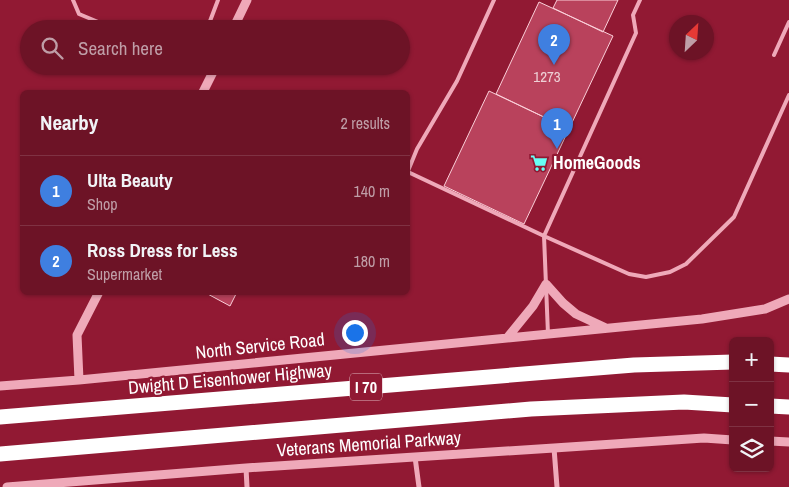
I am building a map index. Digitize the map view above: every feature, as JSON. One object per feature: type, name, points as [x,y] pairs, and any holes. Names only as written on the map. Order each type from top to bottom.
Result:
[{"type":"highway","name":"Dwight D Eisenhower Highway","points":[[0,417],[624,366],[729,362]]},
{"type":"highway","points":[[774,364],[789,365]]},
{"type":"highway","name":"I 70","points":[[0,454],[531,410],[684,402],[729,405]]},
{"type":"highway","points":[[774,406],[789,407]]},
{"type":"street","points":[[238,20],[247,0]]},
{"type":"street","points":[[204,90],[211,75]]},
{"type":"street","points":[[507,338],[533,306],[546,284],[576,314],[606,328]]},
{"type":"street","points":[[79,380],[77,335],[97,295]]},
{"type":"street","name":"North Service Road","points":[[0,386],[702,320],[765,309],[789,299]]},
{"type":"street","name":"Veterans Memorial Parkway","points":[[8,487],[246,468],[704,438],[729,440]]},
{"type":"street","points":[[774,441],[789,442]]},
{"type":"street","points":[[554,448],[557,487]]},
{"type":"street","points":[[415,457],[419,487]]},
{"type":"street","points":[[246,468],[247,487]]},
{"type":"lane","points":[[73,0],[79,14],[93,20]]},
{"type":"lane","points":[[210,20],[218,0]]},
{"type":"lane","points":[[410,167],[417,149],[458,81],[494,0]]},
{"type":"lane","points":[[548,334],[544,236],[636,33],[633,15],[640,0]]},
{"type":"lane","points":[[774,55],[789,22]]},
{"type":"lane","points":[[410,173],[629,274],[646,277],[670,272],[686,264],[734,217],[789,96]]},
{"type":"building","points":[[557,0],[618,0],[603,32],[553,8]]},
{"type":"building","points":[[539,2],[613,36],[569,129],[496,94]]},
{"type":"building","points":[[489,91],[569,129],[524,224],[444,186]]},
{"type":"building","points":[[210,295],[236,295],[230,306]]},
{"type":"place","name":"Ross Dress for Less","points":[[554,65]]},
{"type":"place","name":"Ulta Beauty","points":[[557,149]]},
{"type":"place","name":"HomeGoods","points":[[539,163]]}]
